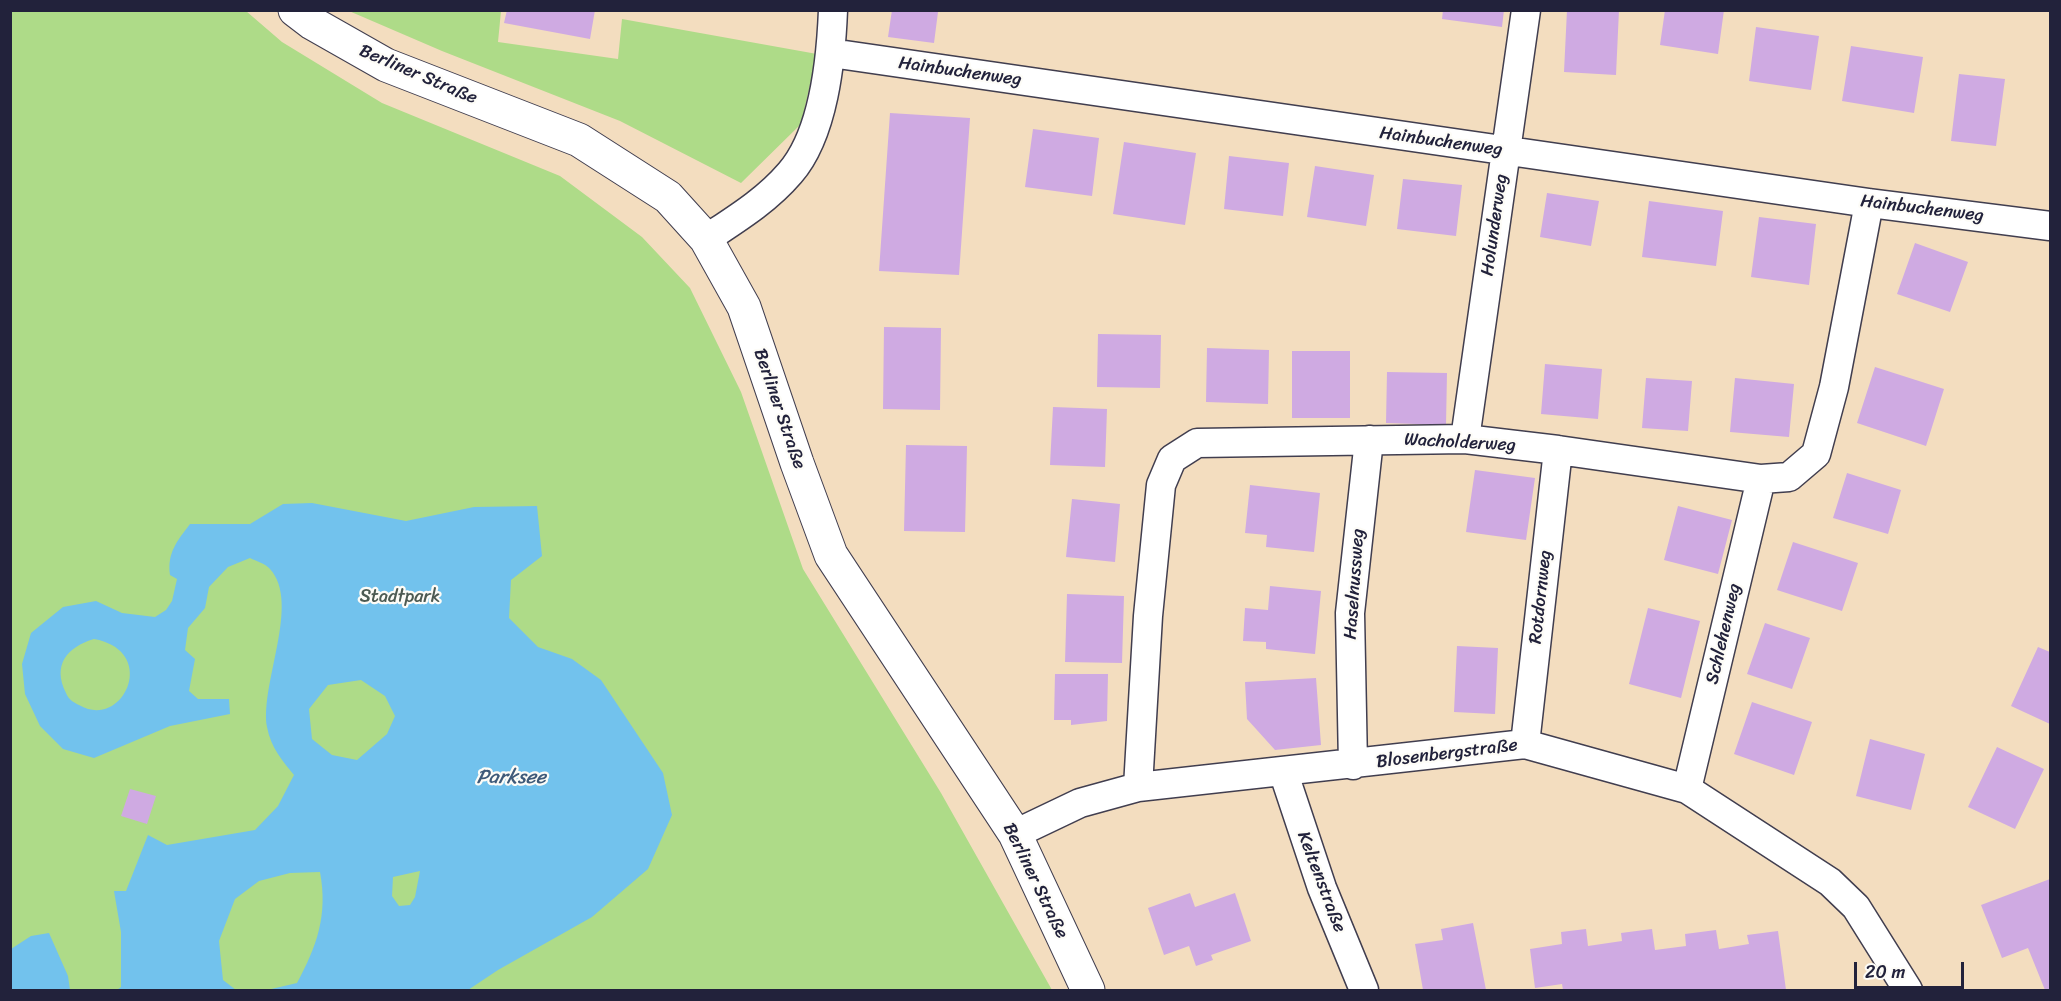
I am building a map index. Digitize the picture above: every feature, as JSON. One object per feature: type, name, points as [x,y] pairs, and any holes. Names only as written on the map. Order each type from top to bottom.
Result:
[{"type":"main road","name":"Berliner Straße","points":[[295,10],[312,23],[386,65],[579,140],[668,198],[706,239],[744,307],[831,555],[1015,834],[1088,990]]},
{"type":"street","points":[[706,239],[758,205],[791,172],[814,130],[831,53],[833,10]]},
{"type":"street","name":"Holunderweg","points":[[1465,439],[1526,10]]},
{"type":"street","name":"Hainbuchenweg","points":[[831,53],[1869,203],[2050,226]]},
{"type":"street","name":"Wacholderweg","points":[[1138,787],[1148,616],[1161,485],[1172,459],[1197,443],[1465,439],[1761,479],[1789,477],[1816,454],[1834,387],[1869,203]]},
{"type":"street","name":"Haselnussweg","points":[[1353,765],[1350,613],[1369,440]]},
{"type":"street","name":"Rotdornweg","points":[[1525,744],[1558,450]]},
{"type":"street","name":"Schlehenweg","points":[[1687,789],[1761,479]]},
{"type":"street","name":"Blosenbergstraße","points":[[1015,834],[1080,802],[1138,787],[1353,765],[1525,744],[1687,789],[1830,882],[1856,907],[1908,990]]},
{"type":"street","name":"Keltenstraße","points":[[1283,771],[1322,888],[1364,990]]},
{"type":"green space","name":"Stadtpark","points":[[10,11],[246,11],[282,42],[382,103],[560,176],[642,237],[690,288],[741,392],[803,569],[941,793],[1052,990],[11,990]]},
{"type":"green space","points":[[349,11],[501,11],[498,42],[618,59],[622,19],[817,54],[801,124],[741,183],[620,121],[442,51]]},
{"type":"water","name":"Parksee","points":[[312,503],[406,521],[474,507],[537,506],[542,556],[511,580],[509,618],[538,647],[572,659],[601,680],[663,773],[672,815],[648,869],[592,917],[498,970],[468,990],[267,990],[297,983],[310,956],[322,916],[320,872],[290,873],[259,881],[235,899],[219,941],[223,980],[236,990],[117,990],[121,987],[121,932],[114,891],[126,891],[148,835],[167,845],[255,830],[278,806],[294,775],[274,747],[267,727],[266,709],[281,622],[282,602],[278,584],[268,567],[250,558],[228,567],[209,587],[205,608],[188,628],[185,650],[195,659],[189,691],[198,699],[229,699],[230,714],[170,726],[94,758],[63,749],[40,726],[25,694],[22,664],[31,633],[63,607],[96,601],[122,613],[155,617],[166,610],[172,601],[177,579],[170,575],[170,560],[177,542],[190,524],[250,524],[283,504]],"holes":[[[94,639],[114,646],[126,658],[130,672],[128,686],[120,699],[109,707],[95,710],[79,705],[70,699],[62,683],[61,674],[65,658],[70,652],[84,642]],[[361,680],[385,696],[395,716],[387,734],[357,760],[332,755],[312,739],[309,709],[328,685]],[[420,871],[415,897],[410,905],[399,906],[392,896],[393,877]]]},
{"type":"water","points":[[49,933],[68,976],[70,990],[11,990],[11,949],[31,936]]},
{"type":"building","points":[[507,10],[595,10],[590,39],[504,23]]},
{"type":"building","points":[[892,10],[938,12],[934,43],[888,37]]},
{"type":"building","points":[[1443,10],[1504,10],[1502,27],[1442,19]]},
{"type":"building","points":[[1567,10],[1619,10],[1616,75],[1564,72]]},
{"type":"building","points":[[1665,10],[1724,10],[1718,54],[1660,45]]},
{"type":"building","points":[[1756,27],[1819,36],[1811,90],[1749,81]]},
{"type":"building","points":[[1851,46],[1923,57],[1914,113],[1842,101]]},
{"type":"building","points":[[1959,74],[2005,79],[1996,146],[1951,141]]},
{"type":"building","points":[[890,113],[970,118],[959,275],[879,271]]},
{"type":"building","points":[[1033,129],[1099,138],[1092,196],[1025,187]]},
{"type":"building","points":[[1124,142],[1196,153],[1185,225],[1113,214]]},
{"type":"building","points":[[1229,156],[1289,163],[1283,216],[1224,209]]},
{"type":"building","points":[[1315,166],[1374,175],[1366,226],[1307,217]]},
{"type":"building","points":[[1403,179],[1462,185],[1456,236],[1397,229]]},
{"type":"building","points":[[1547,193],[1599,201],[1591,246],[1540,237]]},
{"type":"building","points":[[1649,201],[1723,211],[1716,266],[1642,257]]},
{"type":"building","points":[[1759,217],[1816,224],[1809,285],[1751,277]]},
{"type":"building","points":[[1915,243],[1968,262],[1950,312],[1897,294]]},
{"type":"building","points":[[884,327],[941,328],[940,410],[883,409]]},
{"type":"building","points":[[1098,334],[1161,335],[1160,388],[1097,387]]},
{"type":"building","points":[[1207,348],[1269,350],[1268,404],[1206,402]]},
{"type":"building","points":[[1292,351],[1350,351],[1350,418],[1292,418]]},
{"type":"building","points":[[1545,364],[1602,369],[1598,419],[1541,414]]},
{"type":"building","points":[[1875,367],[1944,389],[1926,446],[1857,423]]},
{"type":"building","points":[[1387,372],[1447,373],[1446,425],[1386,423]]},
{"type":"building","points":[[1646,378],[1692,381],[1688,431],[1642,428]]},
{"type":"building","points":[[1735,378],[1794,384],[1789,437],[1730,432]]},
{"type":"building","points":[[1053,407],[1107,409],[1105,467],[1050,465]]},
{"type":"building","points":[[906,445],[967,446],[965,532],[904,531]]},
{"type":"building","points":[[1475,470],[1535,478],[1526,540],[1466,532]]},
{"type":"building","points":[[1847,473],[1901,490],[1888,534],[1833,518]]},
{"type":"building","points":[[1250,485],[1320,493],[1314,552],[1266,547],[1267,535],[1245,533]]},
{"type":"building","points":[[1072,499],[1120,504],[1115,562],[1066,557]]},
{"type":"building","points":[[1678,506],[1732,520],[1718,574],[1664,560]]},
{"type":"building","points":[[1793,542],[1858,563],[1842,611],[1777,590]]},
{"type":"building","points":[[1270,586],[1321,591],[1315,654],[1266,649],[1266,642],[1243,641],[1245,608],[1268,610]]},
{"type":"building","points":[[1067,594],[1124,596],[1122,663],[1065,662]]},
{"type":"building","points":[[1648,608],[1700,621],[1681,698],[1629,684]]},
{"type":"building","points":[[1765,623],[1810,638],[1792,689],[1747,674]]},
{"type":"building","points":[[1457,646],[1498,648],[1495,714],[1454,712]]},
{"type":"building","points":[[2038,647],[2050,652],[2050,724],[2011,706]]},
{"type":"building","points":[[1055,674],[1108,674],[1107,721],[1071,725],[1071,720],[1054,720]]},
{"type":"building","points":[[1316,678],[1321,745],[1275,750],[1247,719],[1245,682]]},
{"type":"building","points":[[1752,702],[1812,722],[1794,775],[1734,754]]},
{"type":"building","points":[[1870,739],[1925,754],[1911,810],[1856,796]]},
{"type":"building","points":[[1997,747],[2044,769],[2015,829],[1968,807]]},
{"type":"building","points":[[130,789],[156,796],[147,824],[121,816]]},
{"type":"building","points":[[2050,879],[2050,990],[2045,990],[2028,948],[2002,958],[1981,905]]},
{"type":"building","points":[[1190,893],[1195,907],[1235,893],[1251,941],[1211,955],[1213,960],[1196,966],[1189,946],[1164,955],[1148,908]]},
{"type":"building","points":[[1473,923],[1486,990],[1423,990],[1415,944],[1443,940],[1441,929]]},
{"type":"building","points":[[1586,929],[1588,946],[1622,941],[1621,933],[1652,929],[1655,950],[1686,946],[1685,934],[1716,930],[1719,949],[1749,944],[1747,935],[1778,931],[1786,990],[1563,990],[1562,984],[1535,988],[1530,949],[1562,944],[1561,932]]}]
